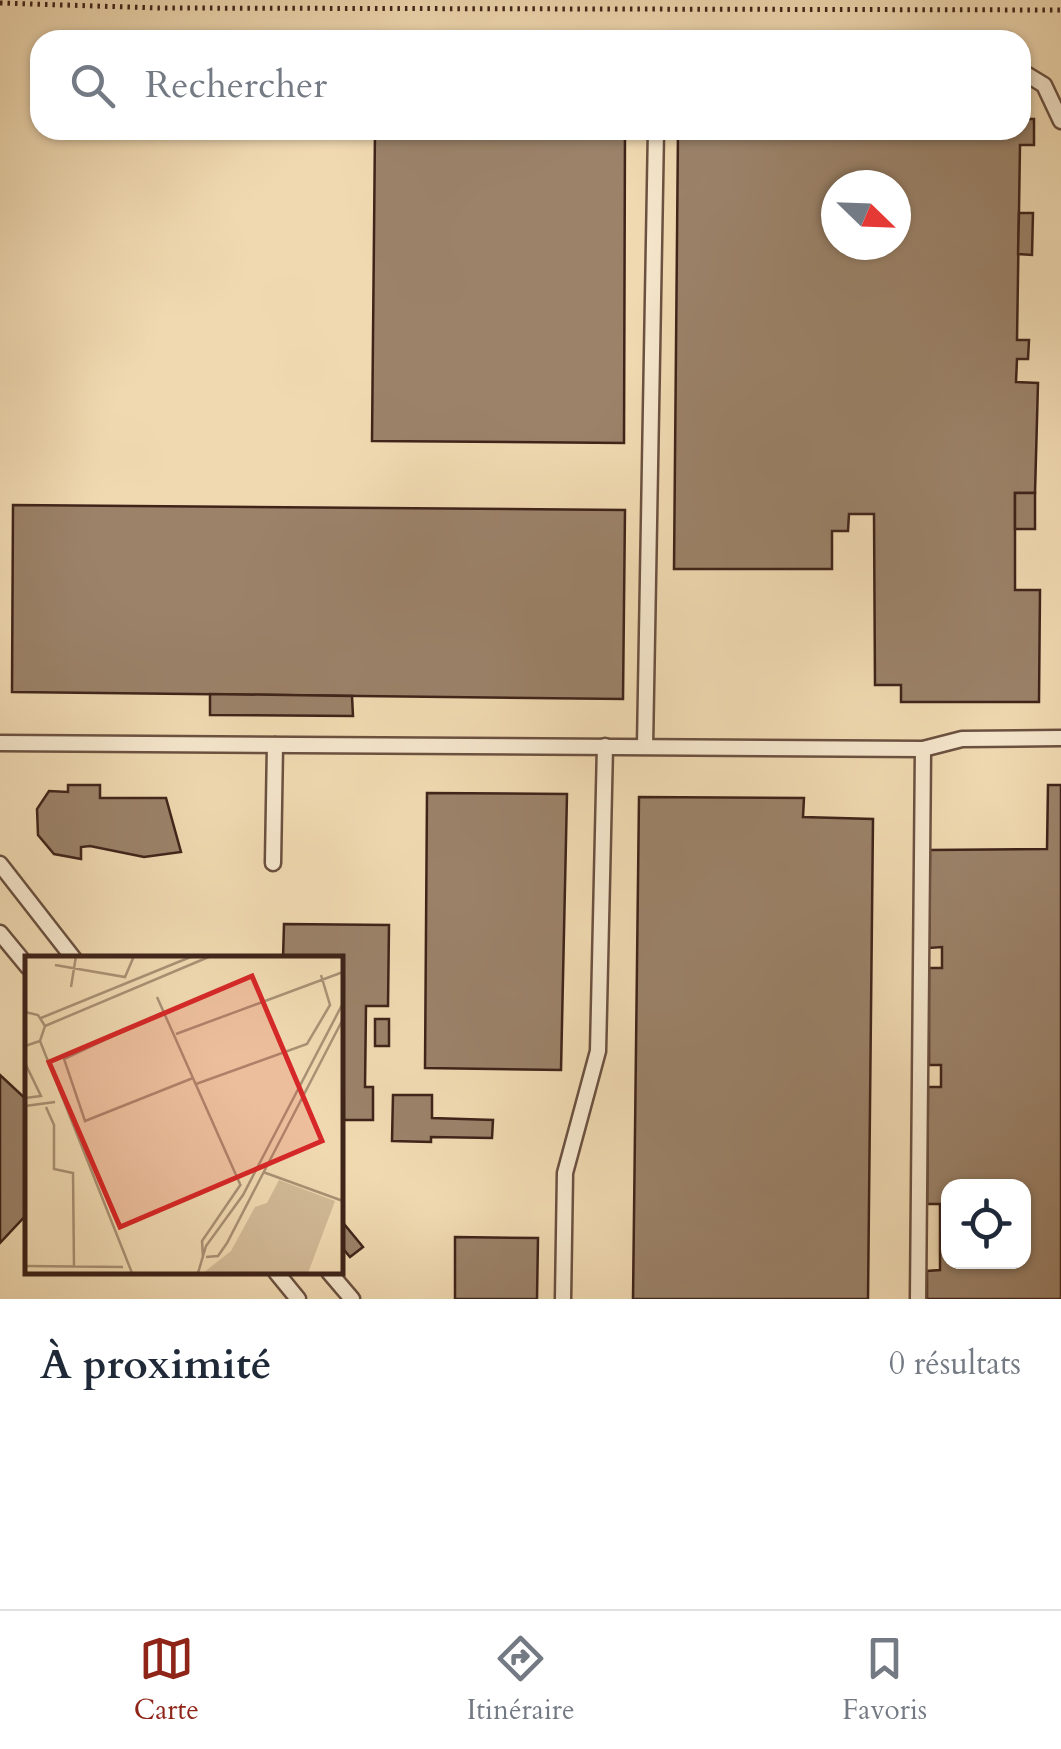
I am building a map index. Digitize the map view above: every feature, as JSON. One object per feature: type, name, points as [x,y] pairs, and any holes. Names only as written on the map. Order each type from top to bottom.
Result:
[{"type":"lane","points":[[1031,76],[1044,84],[1061,121]]},
{"type":"lane","points":[[645,746],[656,140]]},
{"type":"lane","points":[[0,743],[923,749],[962,739],[1061,738]]},
{"type":"lane","points":[[272,864],[275,745]]},
{"type":"lane","points":[[563,1299],[565,1173],[598,1052],[604,746]]},
{"type":"lane","points":[[918,1299],[923,749]]},
{"type":"lane","points":[[0,864],[72,956]]},
{"type":"lane","points":[[0,933],[25,963]]},
{"type":"lane","points":[[278,1274],[298,1299]]},
{"type":"lane","points":[[331,1274],[352,1299]]},
{"type":"path","points":[[0,3],[158,8],[1061,10]]},
{"type":"building","points":[[1034,119],[1034,145],[1020,145],[1017,340],[1029,340],[1028,359],[1017,359],[1016,382],[1038,383],[1035,493],[1015,493],[1015,590],[1040,590],[1039,702],[901,702],[901,685],[875,685],[874,514],[849,514],[848,531],[832,531],[832,569],[674,569],[678,140],[1031,140]]},
{"type":"building","points":[[375,140],[625,140],[624,443],[372,441]]},
{"type":"building","points":[[1019,213],[1033,213],[1032,255],[1018,254]]},
{"type":"building","points":[[1015,493],[1035,493],[1035,529],[1015,529]]},
{"type":"building","points":[[13,505],[625,510],[623,699],[12,692]]},
{"type":"building","points":[[210,694],[352,696],[353,716],[210,715]]},
{"type":"building","points":[[68,785],[100,785],[100,798],[166,798],[181,852],[144,857],[90,846],[81,847],[81,859],[54,854],[38,835],[37,809],[49,791],[68,792]]},
{"type":"building","points":[[1048,785],[1061,785],[1061,1299],[927,1299],[927,1271],[940,1270],[940,1204],[927,1204],[928,1087],[941,1087],[941,1065],[929,1065],[929,968],[942,968],[942,947],[929,948],[930,850],[1047,849]]},
{"type":"building","points":[[427,793],[567,794],[561,1070],[425,1068]]},
{"type":"building","points":[[639,797],[804,798],[803,817],[873,819],[868,1299],[633,1299]]},
{"type":"building","points":[[284,924],[389,925],[388,1006],[366,1006],[365,1087],[373,1087],[373,1120],[342,1120],[342,956],[283,956]]},
{"type":"building","points":[[375,1019],[389,1019],[389,1046],[375,1046]]},
{"type":"building","points":[[0,1075],[25,1098],[25,1216],[0,1243]]},
{"type":"building","points":[[393,1095],[432,1095],[432,1118],[493,1120],[492,1138],[392,1141]]},
{"type":"building","points":[[342,1221],[363,1247],[350,1257],[342,1247]]},
{"type":"building","points":[[455,1237],[538,1238],[537,1299],[455,1299]]}]
